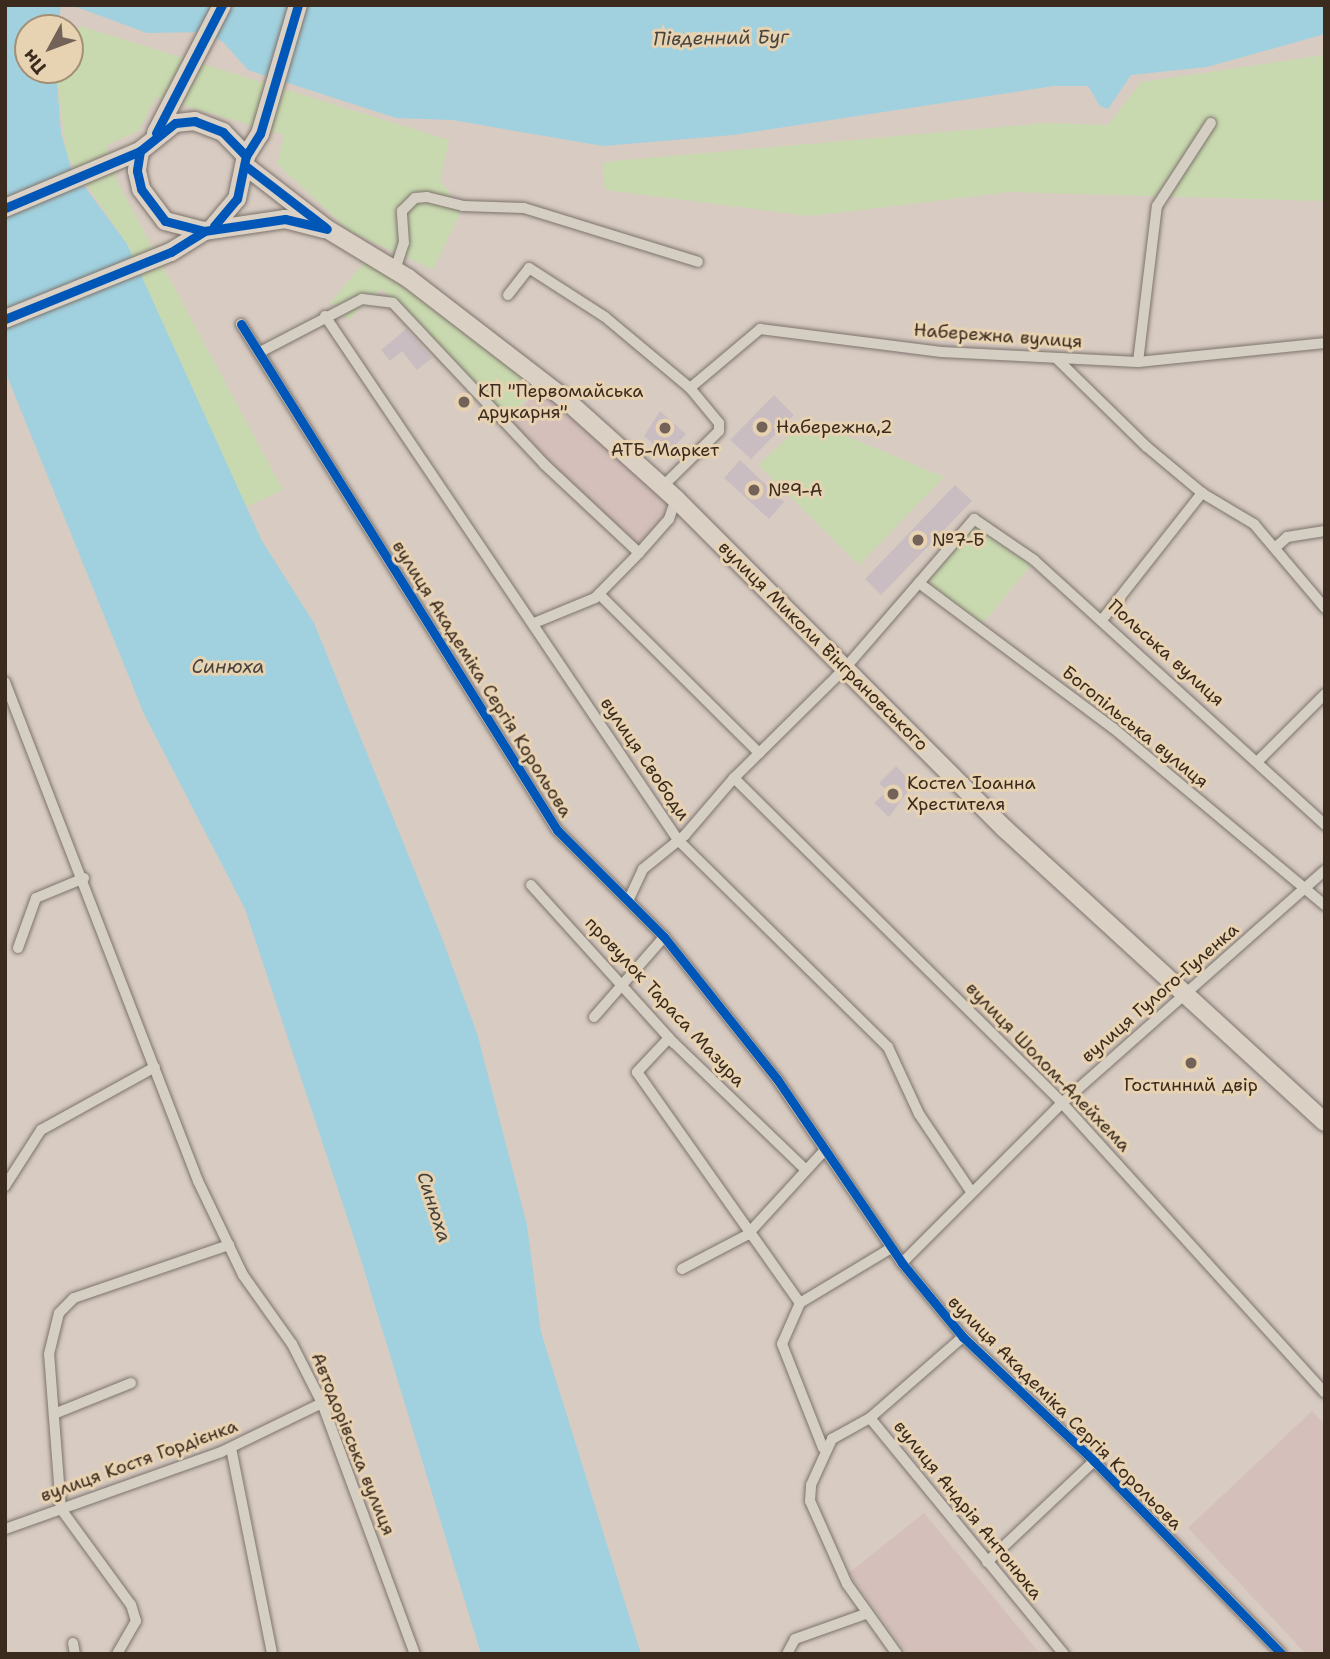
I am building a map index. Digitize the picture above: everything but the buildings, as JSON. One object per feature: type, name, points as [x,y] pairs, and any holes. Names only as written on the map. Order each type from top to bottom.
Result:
[{"type":"main road","points":[[155,136],[222,5]]},
{"type":"main road","points":[[5,319],[172,252],[209,228],[237,199],[247,161],[260,134],[298,5]]},
{"type":"main road","points":[[5,208],[140,151],[155,136],[175,123],[195,121],[223,132],[247,161]]},
{"type":"main road","points":[[140,151],[139,180],[151,206],[165,221],[209,228]]},
{"type":"main road","name":"вулиця Миколи Вінграновського","points":[[247,161],[327,229],[395,270],[565,399],[669,492],[1005,828],[1325,1122]]},
{"type":"main road","name":"вулиця Миколи Вінграновського","points":[[209,228],[285,219],[327,229]]},
{"type":"street","points":[[1138,362],[1157,206],[1211,123]]},
{"type":"street","points":[[395,270],[404,243],[402,211],[415,198],[427,197],[463,206],[524,208],[698,262]]},
{"type":"street","points":[[508,295],[529,268],[606,317],[690,387],[719,423],[719,431],[669,492],[669,519],[639,553],[599,594],[534,623]]},
{"type":"street","points":[[262,351],[362,299],[381,298],[393,303],[544,464],[639,553]]},
{"type":"street","name":"вулиця Свободи","points":[[325,316],[678,840],[888,1047],[919,1114],[970,1190]]},
{"type":"street","name":"вулиця Академіка Сергія Корольова","points":[[241,324],[262,351],[557,830],[629,899],[664,937],[777,1079],[902,1264],[963,1337],[1094,1461],[1282,1654]]},
{"type":"street","name":"Набережна вулиця","points":[[690,387],[760,329],[942,352],[1138,362],[1325,343]]},
{"type":"street","points":[[1056,358],[1202,493],[1254,524],[1325,608]]},
{"type":"street","points":[[1102,621],[1202,493]]},
{"type":"street","name":"Польська вулиця","points":[[919,583],[974,519],[1034,560],[1259,761],[1325,825]]},
{"type":"street","points":[[1276,547],[1287,537],[1325,531]]},
{"type":"street","points":[[629,899],[643,869],[678,840],[734,778],[846,667],[919,583]]},
{"type":"street","name":"Богопільська вулиця","points":[[919,583],[1113,728],[1325,905]]},
{"type":"street","points":[[599,594],[759,753]]},
{"type":"street","name":"Автодорівська вулиця","points":[[5,682],[84,878],[155,1067],[229,1245],[292,1344],[322,1404],[415,1654]]},
{"type":"street","points":[[1259,761],[1325,694]]},
{"type":"street","name":"вулиця Шолом-Алейхема","points":[[734,778],[1062,1103],[1325,1392]]},
{"type":"street","name":"вулиця Гулого-Гуленка","points":[[902,1264],[970,1190],[1062,1103],[1183,994],[1306,890],[1325,870]]},
{"type":"street","points":[[18,948],[36,898],[84,878]]},
{"type":"street","name":"провулок Тараса Мазура","points":[[531,884],[669,1038],[806,1170]]},
{"type":"street","points":[[594,1017],[664,937]]},
{"type":"street","points":[[669,1038],[637,1072],[747,1235],[800,1303]]},
{"type":"street","points":[[5,1186],[41,1130],[155,1067]]},
{"type":"street","points":[[682,1269],[747,1235],[824,1151]]},
{"type":"street","points":[[117,1654],[136,1621],[131,1605],[61,1509],[49,1354],[59,1313],[74,1298],[229,1245]]},
{"type":"street","points":[[891,1248],[800,1303],[782,1343],[824,1448],[810,1502],[847,1584],[897,1654]]},
{"type":"street","name":"вулиця Андрія Антонюка","points":[[963,1337],[870,1418],[1064,1654]]},
{"type":"street","points":[[54,1414],[131,1383]]},
{"type":"street","name":"вулиця Костя Гордієнка","points":[[5,1530],[231,1448],[322,1404]]},
{"type":"street","points":[[824,1448],[870,1418]]},
{"type":"street","points":[[231,1448],[272,1654]]},
{"type":"street","points":[[987,1562],[1094,1461]]},
{"type":"street","points":[[787,1654],[795,1639],[868,1614]]},
{"type":"shaded area","points":[[539,388],[668,502],[664,518],[641,550],[509,423]]},
{"type":"shaded area","points":[[1312,1411],[1325,1425],[1325,1654],[1306,1654],[1188,1528]]},
{"type":"shaded area","points":[[924,1513],[1038,1651],[907,1654],[849,1573]]},
{"type":"green space","points":[[84,27],[449,140],[440,181],[462,209],[433,270],[348,230],[277,164],[284,135],[156,97],[139,131],[107,145],[117,181],[283,490],[246,507],[127,244],[67,156],[58,84],[84,84]]},
{"type":"green space","points":[[1325,55],[1325,201],[1010,192],[810,216],[605,190],[603,162],[1046,123],[1108,125],[1141,82]]},
{"type":"green space","points":[[366,260],[538,385],[507,422],[382,289],[348,320],[331,302]]},
{"type":"green space","points":[[806,419],[944,477],[859,565],[759,465]]},
{"type":"green space","points":[[974,523],[1033,563],[982,624],[925,582]]},
{"type":"water","name":"Синюха","points":[[5,5],[61,5],[60,14],[14,14],[14,84],[57,84],[61,133],[71,168],[127,244],[262,541],[314,623],[440,933],[477,1033],[527,1225],[541,1332],[641,1654],[481,1654],[358,1250],[245,909],[144,714],[5,371]]},
{"type":"water","name":"Південний Буг","points":[[71,5],[1325,5],[1325,34],[1207,67],[1131,75],[1108,109],[1100,106],[1088,86],[1054,86],[733,135],[603,146],[452,120],[396,118],[248,70],[223,42],[204,32],[147,33]]},
{"type":"cycle path","points":[[156,133],[222,5]]},
{"type":"cycle path","points":[[246,156],[260,134],[298,5]]},
{"type":"cycle path","points":[[214,226],[237,199],[246,156],[223,132],[195,121],[175,123],[140,151],[137,171],[141,189],[165,221],[204,231],[285,219],[327,229]]},
{"type":"cycle path","points":[[5,208],[140,151]]},
{"type":"cycle path","points":[[247,167],[325,227]]},
{"type":"cycle path","points":[[5,319],[171,252],[204,231]]},
{"type":"cycle path","points":[[241,324],[557,830],[664,937],[777,1079],[902,1263],[963,1337],[1094,1461],[1282,1654]]},
{"type":"place","name":"КП \"Первомайська друкарня\"","points":[[464,402]]},
{"type":"place","name":"Набережна,2","points":[[762,427]]},
{"type":"place","name":"АТБ-Маркет","points":[[665,428]]},
{"type":"place","name":"№9-А","points":[[754,490]]},
{"type":"place","name":"№7-Б","points":[[918,540]]},
{"type":"place","name":"Костел Іоанна Хрестителя","points":[[893,794]]},
{"type":"place","name":"Гостинний двір","points":[[1191,1063]]}]
